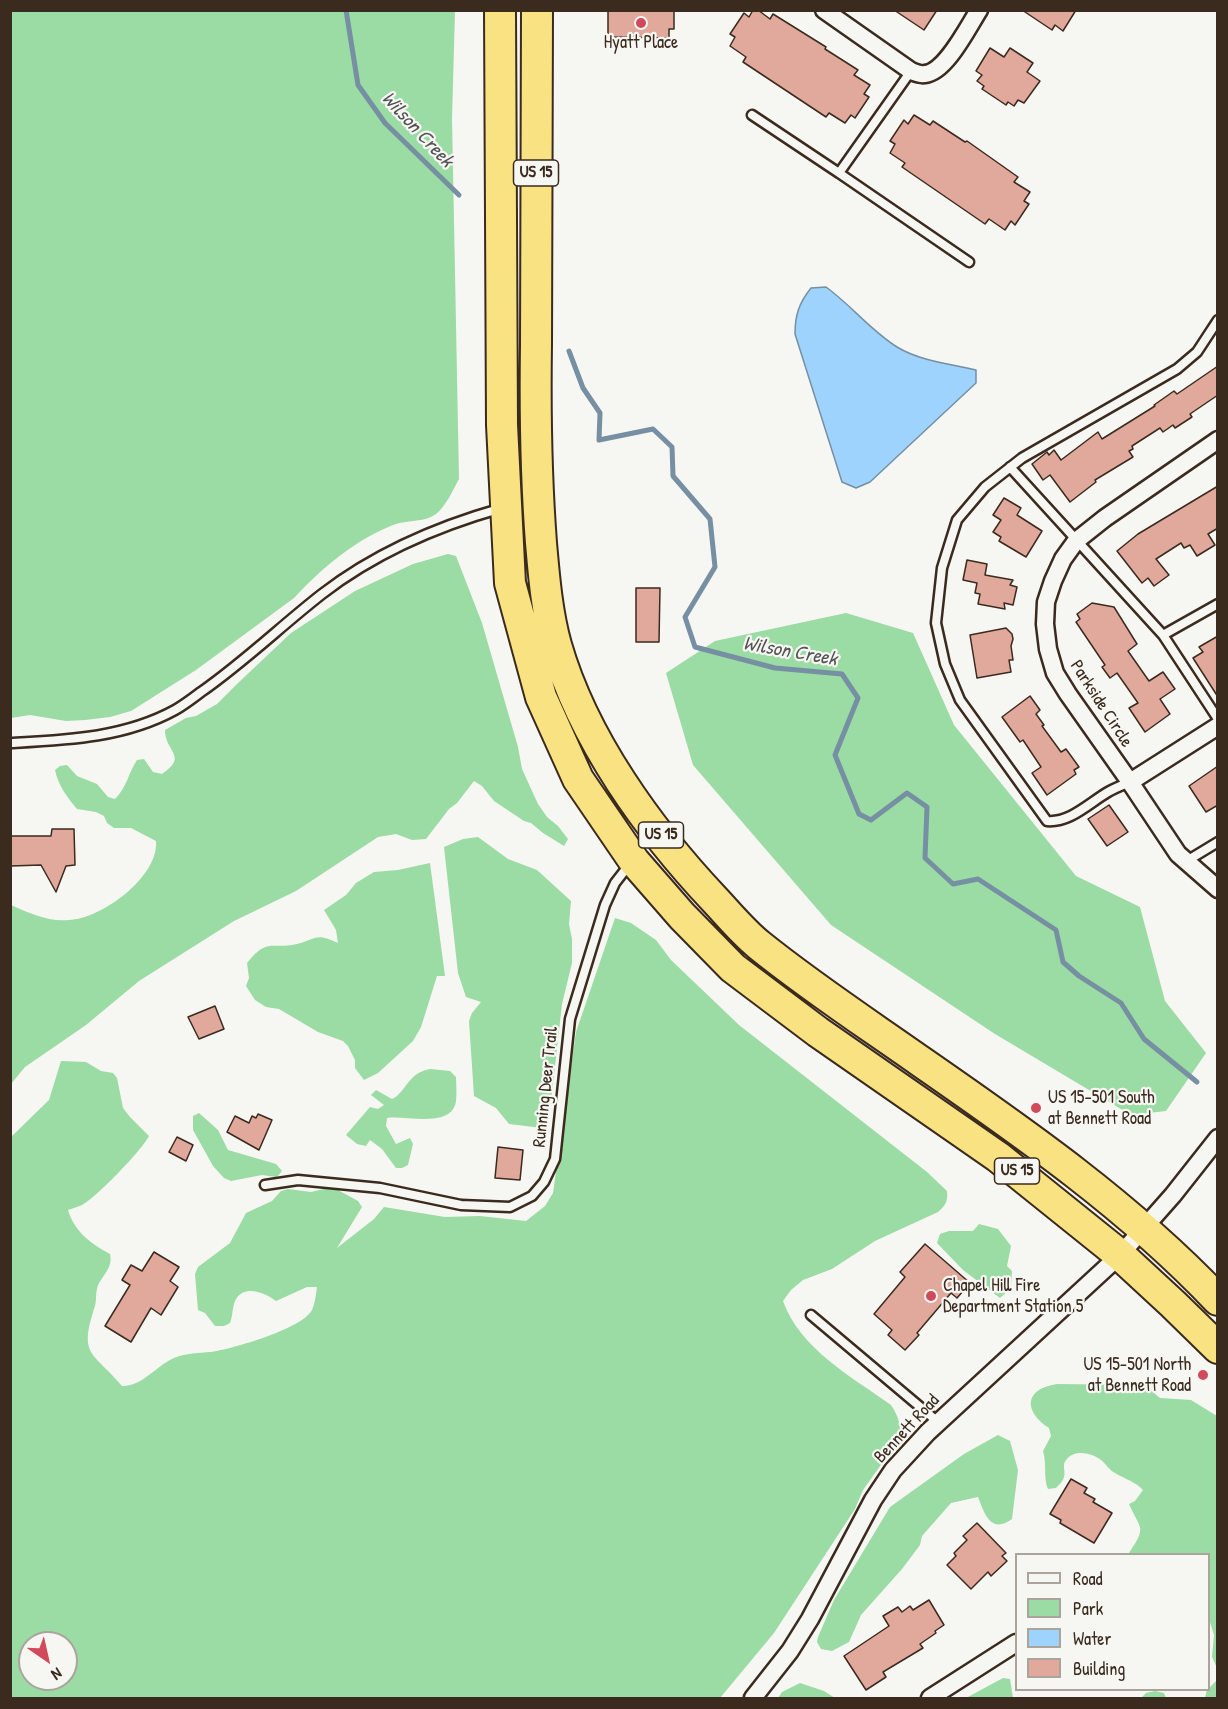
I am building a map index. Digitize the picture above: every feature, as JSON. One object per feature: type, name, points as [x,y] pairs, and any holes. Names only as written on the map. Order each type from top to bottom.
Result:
[{"type":"highway","name":"US 15","points":[[500,10],[502,425],[510,583],[541,698],[578,779],[634,861],[681,916],[733,968],[818,1032],[998,1156],[1120,1256],[1218,1348]]},
{"type":"highway","name":"US 15","points":[[537,10],[535,418],[543,566],[556,644],[571,685],[605,759],[690,874],[754,942],[835,1004],[1005,1120],[1094,1188],[1144,1230],[1218,1299]]},
{"type":"street","points":[[824,10],[912,71],[925,74],[940,68],[979,10]]},
{"type":"street","name":"Parkside Circle","points":[[1218,440],[1105,518],[1076,541],[1063,559],[1053,581],[1046,602],[1045,624],[1048,649],[1055,672],[1068,694],[1185,862],[1218,889]]},
{"type":"street","points":[[1130,782],[1218,726]]},
{"type":"street","name":"Bennett Road","points":[[753,1698],[790,1651],[810,1619],[873,1500],[893,1470],[938,1422],[1120,1256],[1144,1230],[1218,1138]]},
{"type":"street","points":[[930,1698],[1015,1644]]},
{"type":"lane","points":[[839,173],[912,71]]},
{"type":"lane","points":[[752,115],[969,262]]},
{"type":"lane","points":[[1130,782],[1108,792],[1066,818],[1055,822],[1047,821],[960,700],[945,664],[936,623],[942,568],[957,520],[985,487],[1022,458],[1177,369],[1197,352],[1218,320]]},
{"type":"lane","points":[[1010,467],[1163,635],[1218,719]]},
{"type":"lane","points":[[10,743],[69,740],[127,730],[175,710],[244,660],[323,593],[363,566],[404,544],[458,520],[505,507]]},
{"type":"lane","points":[[1163,635],[1218,603]]},
{"type":"lane","points":[[1185,862],[1218,842]]},
{"type":"lane","name":"Running Deer Trail","points":[[265,1185],[298,1180],[380,1188],[461,1205],[510,1207],[532,1196],[544,1182],[555,1159],[570,1019],[605,905],[615,882],[634,861]]},
{"type":"lane","points":[[811,1315],[938,1422]]},
{"type":"green space","points":[[11,10],[455,11],[452,119],[459,479],[440,511],[432,517],[396,524],[368,537],[328,565],[294,598],[196,670],[131,711],[110,717],[66,721],[30,715],[11,718]]},
{"type":"green space","points":[[448,554],[456,556],[482,623],[518,747],[522,769],[538,804],[568,839],[564,846],[494,801],[482,786],[474,781],[426,839],[412,840],[396,834],[378,837],[296,891],[234,921],[139,981],[86,1025],[25,1067],[11,1084],[11,905],[54,920],[82,918],[97,912],[126,894],[138,882],[154,855],[156,841],[131,828],[114,828],[107,823],[104,816],[96,812],[77,809],[63,791],[55,770],[67,765],[77,776],[97,784],[108,797],[115,799],[137,760],[144,759],[153,772],[162,774],[170,768],[175,758],[168,744],[165,730],[217,704],[291,633],[355,591],[413,564]]},
{"type":"green space","points":[[846,613],[913,633],[954,725],[1076,876],[1140,907],[1165,1001],[1206,1053],[1166,1111],[1131,1115],[995,1034],[831,925],[693,765],[666,673],[715,641]]},
{"type":"green space","points":[[478,837],[508,859],[537,870],[571,901],[569,924],[572,939],[572,963],[562,1004],[550,1110],[547,1124],[542,1128],[509,1124],[496,1108],[474,1096],[469,1021],[481,1002],[466,997],[458,973],[444,847],[463,839]]},
{"type":"green space","points":[[430,863],[445,976],[437,976],[421,1027],[413,1041],[378,1073],[364,1080],[355,1068],[355,1060],[343,1041],[318,1032],[279,1009],[266,1007],[255,1000],[246,986],[249,978],[247,963],[265,947],[297,944],[321,937],[338,943],[336,930],[324,910],[346,895],[356,883],[374,872],[398,870]]},
{"type":"green space","points":[[615,918],[631,923],[656,940],[671,960],[739,1025],[927,1172],[947,1191],[946,1203],[938,1212],[875,1241],[832,1269],[803,1280],[783,1301],[791,1318],[814,1348],[891,1405],[899,1422],[900,1432],[898,1441],[863,1490],[855,1509],[774,1633],[720,1698],[11,1698],[11,1137],[49,1100],[61,1061],[86,1062],[101,1071],[113,1073],[117,1078],[123,1108],[149,1136],[108,1184],[89,1201],[68,1210],[79,1231],[96,1246],[110,1254],[109,1266],[97,1289],[88,1344],[96,1359],[122,1386],[136,1383],[174,1358],[234,1347],[281,1331],[306,1317],[312,1310],[317,1287],[307,1287],[276,1301],[256,1291],[240,1294],[236,1299],[230,1323],[224,1326],[215,1326],[205,1313],[198,1310],[195,1274],[198,1267],[230,1243],[246,1213],[272,1201],[281,1191],[288,1189],[311,1192],[328,1188],[336,1189],[358,1201],[362,1207],[337,1248],[374,1219],[384,1207],[445,1217],[480,1216],[526,1221],[545,1206],[553,1193],[576,1032]]},
{"type":"green space","points":[[430,1069],[450,1071],[456,1077],[456,1101],[453,1110],[437,1118],[387,1118],[386,1126],[396,1144],[410,1138],[413,1144],[408,1165],[396,1168],[382,1149],[370,1140],[366,1146],[357,1144],[346,1135],[370,1107],[378,1109],[384,1105],[371,1095],[376,1090],[392,1099],[416,1075]]},
{"type":"green space","points":[[199,1113],[218,1130],[228,1150],[276,1164],[282,1171],[277,1177],[262,1175],[231,1181],[224,1178],[213,1166],[193,1130],[193,1116]]},
{"type":"green space","points":[[979,1224],[998,1229],[1011,1246],[1007,1266],[1012,1271],[1011,1288],[1000,1298],[963,1270],[937,1243],[940,1234],[949,1231],[973,1231]]},
{"type":"green space","points":[[1057,1384],[1138,1385],[1148,1388],[1160,1398],[1191,1400],[1217,1416],[1217,1668],[1212,1657],[1214,1635],[1210,1622],[1210,1553],[1129,1553],[1138,1538],[1140,1528],[1129,1504],[1135,1501],[1143,1490],[1113,1472],[1093,1455],[1079,1453],[1070,1456],[1064,1463],[1062,1481],[1056,1488],[1048,1489],[1043,1451],[1051,1436],[1049,1428],[1035,1415],[1031,1402],[1038,1391]]},
{"type":"green space","points":[[998,1435],[1010,1441],[1018,1470],[1012,1519],[1005,1523],[994,1523],[986,1516],[978,1497],[951,1503],[922,1536],[920,1545],[902,1569],[861,1615],[849,1642],[832,1651],[821,1649],[817,1642],[818,1637],[834,1600],[890,1507],[964,1454]]},
{"type":"green space","points":[[1003,1678],[1010,1679],[1013,1698],[966,1698]]},
{"type":"green space","points":[[1217,1680],[1217,1698],[1205,1698],[1210,1687]]},
{"type":"green space","points":[[800,1683],[824,1691],[835,1698],[778,1698],[782,1692]]},
{"type":"green space","points":[[1155,1691],[1164,1693],[1166,1698],[1141,1698],[1146,1693]]},
{"type":"water","points":[[826,287],[878,333],[906,352],[925,359],[976,370],[976,383],[870,482],[856,488],[842,482],[795,334],[798,310],[807,294],[811,288]]},
{"type":"building","name":"Hyatt Place","points":[[608,10],[674,10],[674,29],[669,29],[669,38],[608,37]]},
{"type":"building","points":[[753,10],[758,10],[770,19],[773,14],[858,70],[854,75],[870,85],[864,94],[869,97],[855,118],[851,115],[845,123],[829,113],[826,117],[743,62],[746,57],[730,46],[735,37],[730,34],[744,13],[749,17]]},
{"type":"building","points":[[894,10],[937,10],[924,30]]},
{"type":"building","points":[[1022,10],[1076,10],[1063,31],[1055,25],[1052,30]]},
{"type":"building","points":[[990,48],[1004,57],[1010,48],[1033,63],[1027,72],[1040,81],[1024,103],[1018,100],[1014,106],[1008,102],[1006,105],[982,89],[984,86],[977,81],[982,75],[976,71]]},
{"type":"building","points":[[914,115],[930,125],[933,121],[965,142],[967,141],[1018,177],[1014,182],[1030,192],[1024,201],[1029,204],[1015,225],[1011,221],[1005,230],[989,219],[985,224],[902,167],[905,163],[890,153],[895,144],[890,141],[904,120],[908,124]]},
{"type":"building","points":[[1218,366],[1218,395],[1190,414],[1192,417],[1175,428],[1173,425],[1163,432],[1160,428],[1132,446],[1133,449],[1129,451],[1133,457],[1095,480],[1096,482],[1070,502],[1050,475],[1043,480],[1032,464],[1047,452],[1049,455],[1054,450],[1061,460],[1098,432],[1102,439],[1155,406],[1174,391],[1177,394]]},
{"type":"building","points":[[1218,486],[1218,528],[1208,534],[1215,545],[1197,556],[1190,545],[1184,548],[1181,543],[1156,559],[1169,575],[1154,586],[1148,578],[1142,583],[1117,551],[1138,534]]},
{"type":"building","points":[[1004,498],[1021,508],[1017,515],[1042,531],[1026,557],[999,541],[1001,537],[993,532],[1001,520],[993,515]]},
{"type":"building","points":[[967,560],[987,564],[985,575],[1013,580],[1010,585],[1017,587],[1013,605],[1004,603],[1005,609],[978,604],[980,594],[975,593],[977,583],[963,580]]},
{"type":"building","points":[[636,588],[660,588],[659,642],[636,642]]},
{"type":"building","points":[[1092,603],[1114,607],[1137,644],[1128,651],[1149,681],[1163,672],[1175,689],[1160,699],[1170,714],[1145,732],[1129,708],[1138,703],[1117,673],[1110,678],[1102,667],[1105,665],[1076,622],[1080,619],[1077,614]]},
{"type":"building","points":[[1006,628],[1012,634],[1013,639],[1011,646],[1013,660],[1009,660],[1011,672],[977,678],[970,635]]},
{"type":"building","points":[[1218,636],[1218,697],[1193,658],[1203,652],[1199,647]]},
{"type":"building","points":[[1030,696],[1040,710],[1036,714],[1044,725],[1042,726],[1061,752],[1066,749],[1079,767],[1074,770],[1076,774],[1047,795],[1032,773],[1041,767],[1023,740],[1020,742],[1002,717]]},
{"type":"building","points":[[1218,766],[1218,805],[1206,812],[1189,786]]},
{"type":"building","points":[[1109,805],[1128,832],[1107,846],[1088,819]]},
{"type":"building","points":[[52,829],[74,829],[75,865],[66,866],[56,892],[41,865],[10,866],[10,836],[51,836]]},
{"type":"building","points":[[215,1006],[224,1029],[199,1039],[188,1017]]},
{"type":"building","points":[[258,1114],[272,1120],[259,1150],[227,1132],[235,1116],[249,1123],[252,1116],[256,1118]]},
{"type":"building","points":[[177,1137],[193,1145],[186,1161],[169,1152]]},
{"type":"building","points":[[498,1147],[523,1150],[520,1180],[495,1178]]},
{"type":"building","name":"Chapel Hill Fire Department Station 5","points":[[925,1244],[970,1283],[957,1298],[951,1293],[905,1350],[888,1335],[892,1330],[874,1314],[905,1277],[900,1272]]},
{"type":"building","points":[[154,1252],[179,1267],[170,1281],[178,1287],[161,1315],[151,1308],[131,1342],[105,1326],[130,1285],[122,1280],[131,1265],[142,1271]]},
{"type":"building","points":[[1071,1479],[1087,1488],[1084,1493],[1095,1499],[1093,1502],[1112,1513],[1094,1543],[1060,1523],[1061,1520],[1050,1514]]},
{"type":"building","points":[[977,1523],[1006,1553],[1002,1556],[1007,1561],[991,1576],[988,1572],[971,1589],[947,1565],[956,1556],[954,1553],[967,1540],[963,1536]]},
{"type":"building","points":[[929,1600],[944,1625],[920,1644],[923,1648],[883,1672],[886,1677],[866,1690],[844,1656],[889,1626],[883,1616],[898,1607],[902,1612],[910,1606],[913,1610]]},
{"type":"waterway","name":"Wilson Creek","points":[[346,10],[358,85],[385,123],[459,195]]},
{"type":"waterway","name":"Wilson Creek","points":[[569,351],[583,388],[600,413],[599,440],[653,429],[672,447],[673,476],[710,519],[715,567],[685,617],[695,647],[775,668],[842,674],[858,698],[835,755],[859,814],[871,820],[907,793],[927,807],[925,858],[953,884],[978,879],[1056,930],[1063,962],[1079,976],[1121,1003],[1144,1039],[1197,1082]]},
{"type":"place","name":"Hyatt Place","points":[[641,23]]},
{"type":"place","name":"US 15-501 South at Bennett Road","points":[[1036,1108]]},
{"type":"place","name":"Chapel Hill Fire Department Station 5","points":[[931,1296]]},
{"type":"place","name":"US 15-501 North at Bennett Road","points":[[1203,1375]]}]
